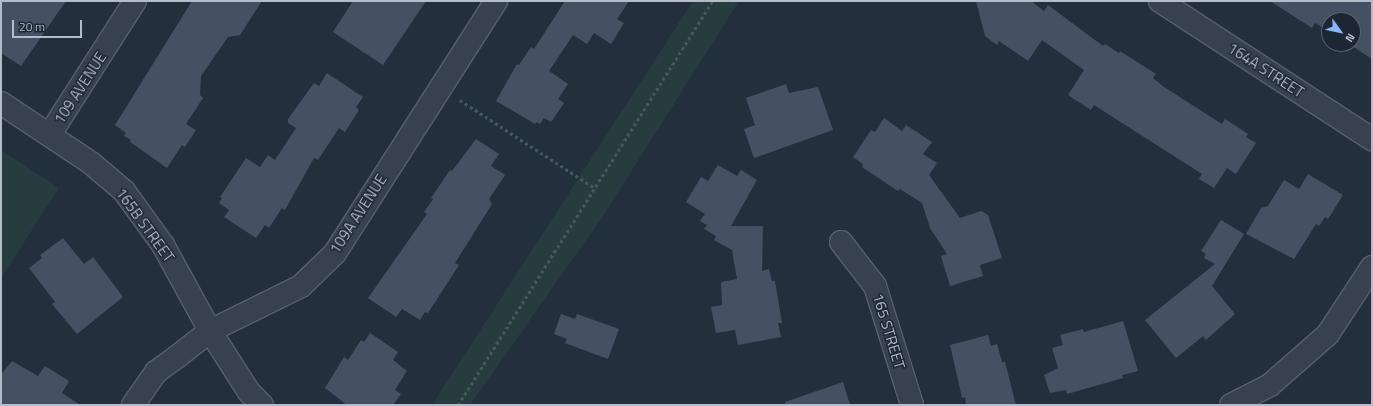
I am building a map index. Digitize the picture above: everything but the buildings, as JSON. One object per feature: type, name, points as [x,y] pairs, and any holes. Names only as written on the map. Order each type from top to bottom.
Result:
[{"type":"street","name":"109 AVENUE","points":[[50,134],[135,1]]},
{"type":"street","name":"109A AVENUE","points":[[133,405],[156,372],[210,331],[301,286],[335,253],[496,1]]},
{"type":"street","name":"164A STREET","points":[[1160,1],[1372,139]]},
{"type":"street","name":"165B STREET","points":[[1,103],[92,163],[124,191],[163,245],[210,331],[249,392],[262,405]]},
{"type":"street","name":"165 STREET","points":[[841,242],[875,286],[912,405]]},
{"type":"street","points":[[1231,405],[1270,385],[1328,334],[1372,267]]},
{"type":"path","points":[[458,405],[596,188],[712,1]]},
{"type":"path","points":[[454,96],[596,188]]},
{"type":"green space","points":[[693,1],[739,1],[603,216],[470,405],[432,405]]},
{"type":"green space","points":[[1,150],[59,188],[1,278]]}]
